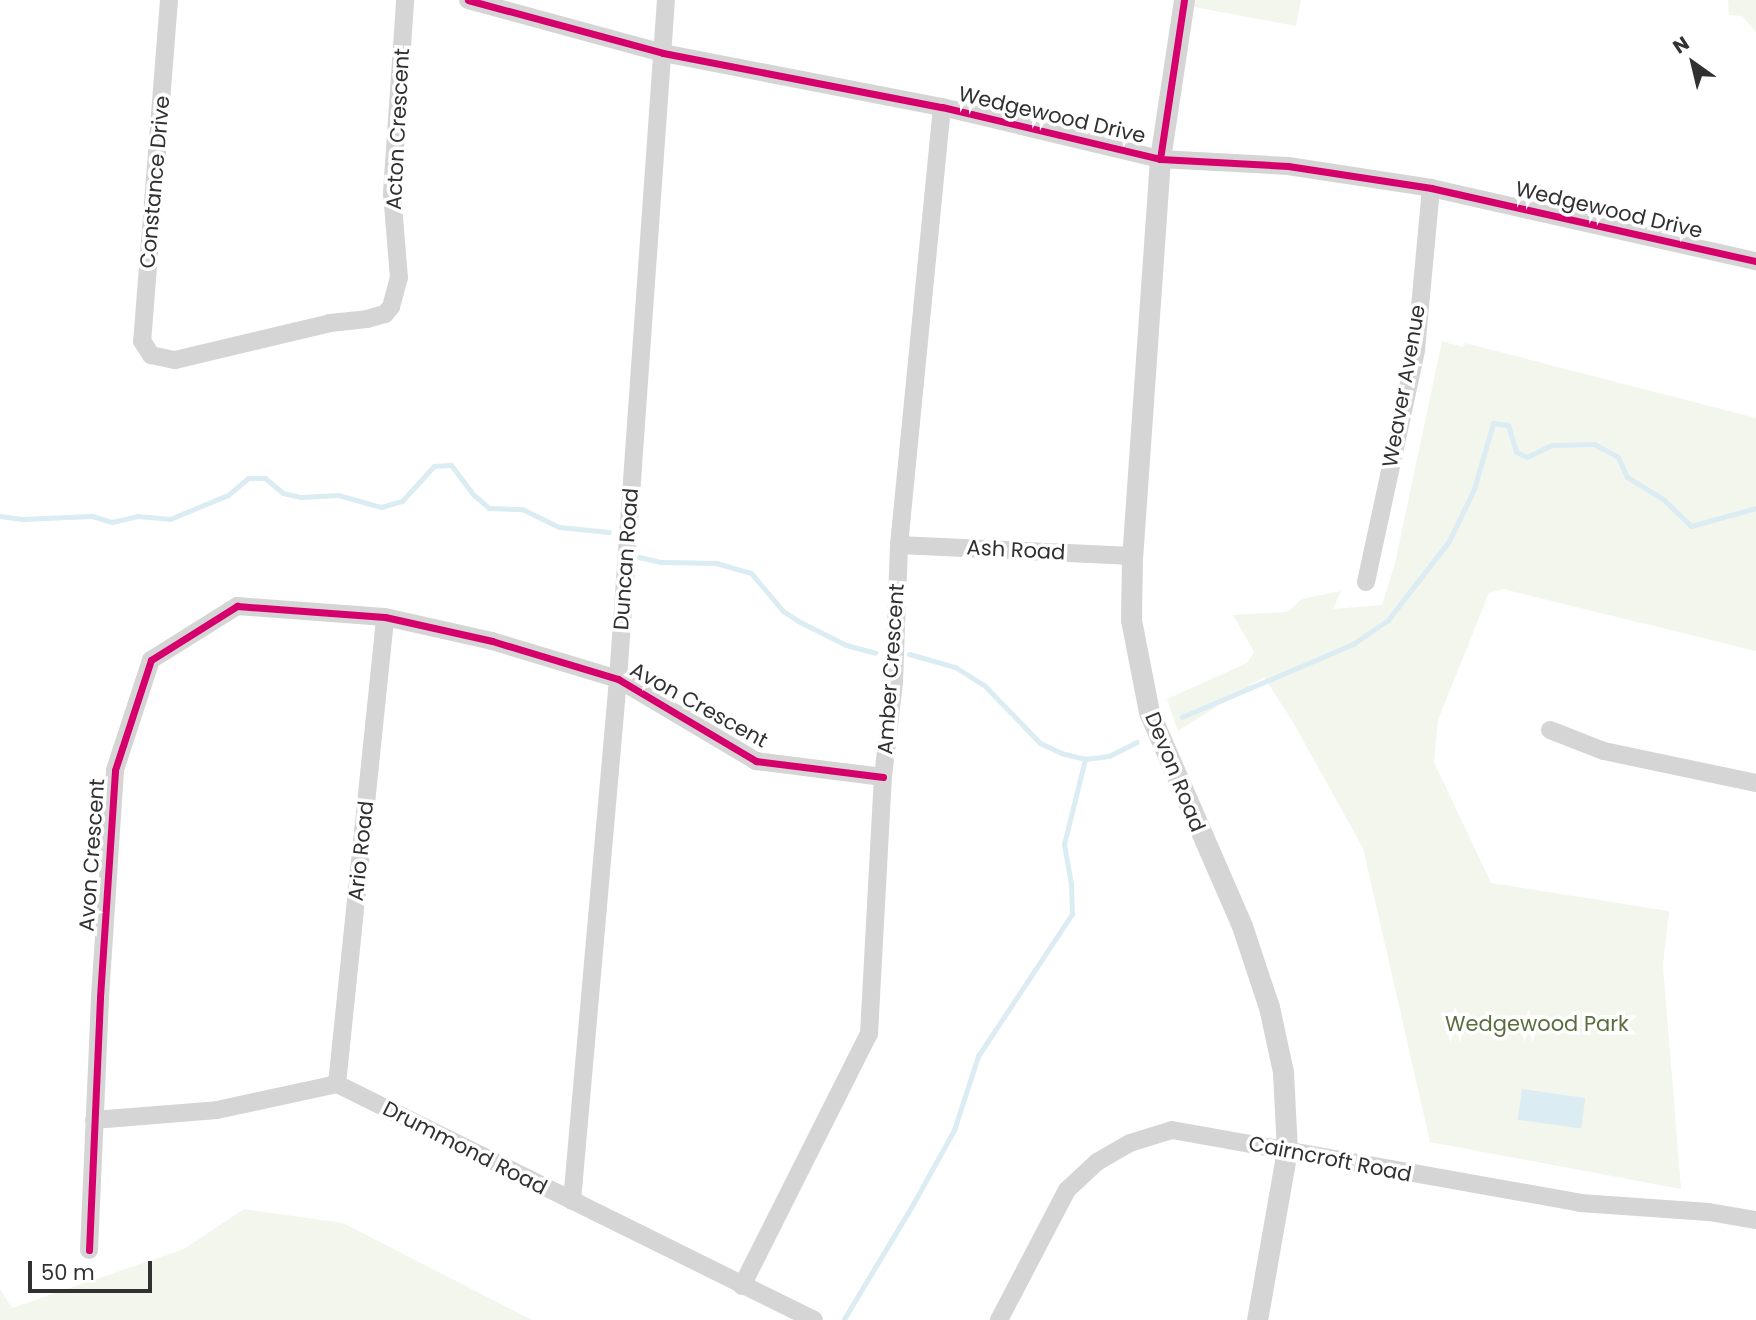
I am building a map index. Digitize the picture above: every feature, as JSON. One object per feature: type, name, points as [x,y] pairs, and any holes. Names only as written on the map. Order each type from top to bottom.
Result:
[{"type":"street","name":"Constance Drive","points":[[157,358],[151,355],[142,341],[169,0]]},
{"type":"street","name":"Acton Crescent","points":[[157,358],[175,360],[330,324],[367,319],[385,314],[391,307],[399,278],[392,193],[405,0]]},
{"type":"street","name":"Wedgewood Drive","points":[[468,0],[663,53],[942,107],[1160,159],[1288,166],[1431,188],[1756,261]]},
{"type":"street","name":"Duncan Road","points":[[572,1201],[618,679],[666,0]]},
{"type":"street","name":"Devon Road","points":[[1184,0],[1160,159],[1132,556],[1131,620],[1149,712],[1200,835],[1242,926],[1269,1007],[1283,1072],[1287,1150],[1257,1320]]},
{"type":"street","name":"Amber Crescent","points":[[742,1286],[869,1034],[883,777],[894,682],[899,545],[942,107]]},
{"type":"street","name":"Weaver Avenue","points":[[1366,582],[1416,350],[1431,188]]},
{"type":"street","name":"Ash Road","points":[[899,545],[1132,556]]},
{"type":"street","name":"Avon Crescent","points":[[89,1250],[115,770],[151,660],[237,606],[385,617],[492,640],[618,679],[756,761],[883,777]]},
{"type":"street","name":"Ario Road","points":[[337,1084],[385,617]]},
{"type":"street","points":[[1550,730],[1604,751],[1756,783]]},
{"type":"street","points":[[94,1120],[216,1110],[337,1084]]},
{"type":"street","name":"Drummond Road","points":[[337,1084],[814,1320]]},
{"type":"street","name":"Cairncroft Road","points":[[999,1320],[1068,1190],[1108,1156],[1129,1143],[1172,1130],[1580,1203],[1709,1212],[1756,1220]]},
{"type":"green space","points":[[1195,0],[1301,0],[1296,26],[1194,7]]},
{"type":"green space","points":[[1728,0],[1756,0],[1756,32],[1742,16],[1729,15]]},
{"type":"green space","name":"Wedgewood Park","points":[[1442,341],[1463,347],[1465,343],[1756,418],[1756,651],[1503,589],[1489,593],[1438,720],[1434,762],[1491,883],[1669,911],[1663,965],[1681,1189],[1430,1142],[1363,848],[1294,724],[1264,677],[1178,731],[1167,699],[1247,663],[1254,652],[1233,615],[1287,612],[1302,599],[1341,591],[1333,609],[1382,605],[1395,563]]},
{"type":"green space","points":[[244,1209],[343,1223],[532,1320],[0,1320],[0,1289],[12,1308],[184,1249]]},
{"type":"shaded area","points":[[1522,1089],[1585,1098],[1581,1129],[1518,1120]]},
{"type":"waterway","points":[[1182,717],[1353,644],[1388,620],[1449,541],[1474,489],[1493,423],[1508,425],[1516,452],[1527,457],[1552,445],[1594,444],[1618,457],[1627,477],[1663,499],[1691,526],[1756,508]]},
{"type":"waterway","points":[[0,516],[22,519],[92,516],[112,522],[137,516],[170,519],[228,495],[248,478],[265,478],[283,493],[300,497],[338,495],[381,507],[402,501],[434,466],[451,465],[474,495],[489,508],[522,509],[559,527],[609,532]]},
{"type":"waterway","points":[[639,557],[660,562],[716,563],[751,573],[783,611],[800,622],[846,645],[875,653]]},
{"type":"waterway","points":[[909,654],[955,667],[984,685],[1040,743],[1061,753],[1085,759],[1109,756],[1137,742]]},
{"type":"waterway","points":[[844,1319],[954,1130],[978,1056],[1072,914],[1071,884],[1064,844],[1085,759]]},
{"type":"cycle path","points":[[468,0],[663,53],[942,107],[1160,159],[1288,166],[1431,188],[1756,261]]},
{"type":"cycle path","points":[[1160,159],[1184,0]]},
{"type":"cycle path","points":[[89,1250],[100,997],[115,770],[151,660],[237,606],[385,617],[492,641],[618,679],[756,761],[883,777]]}]
